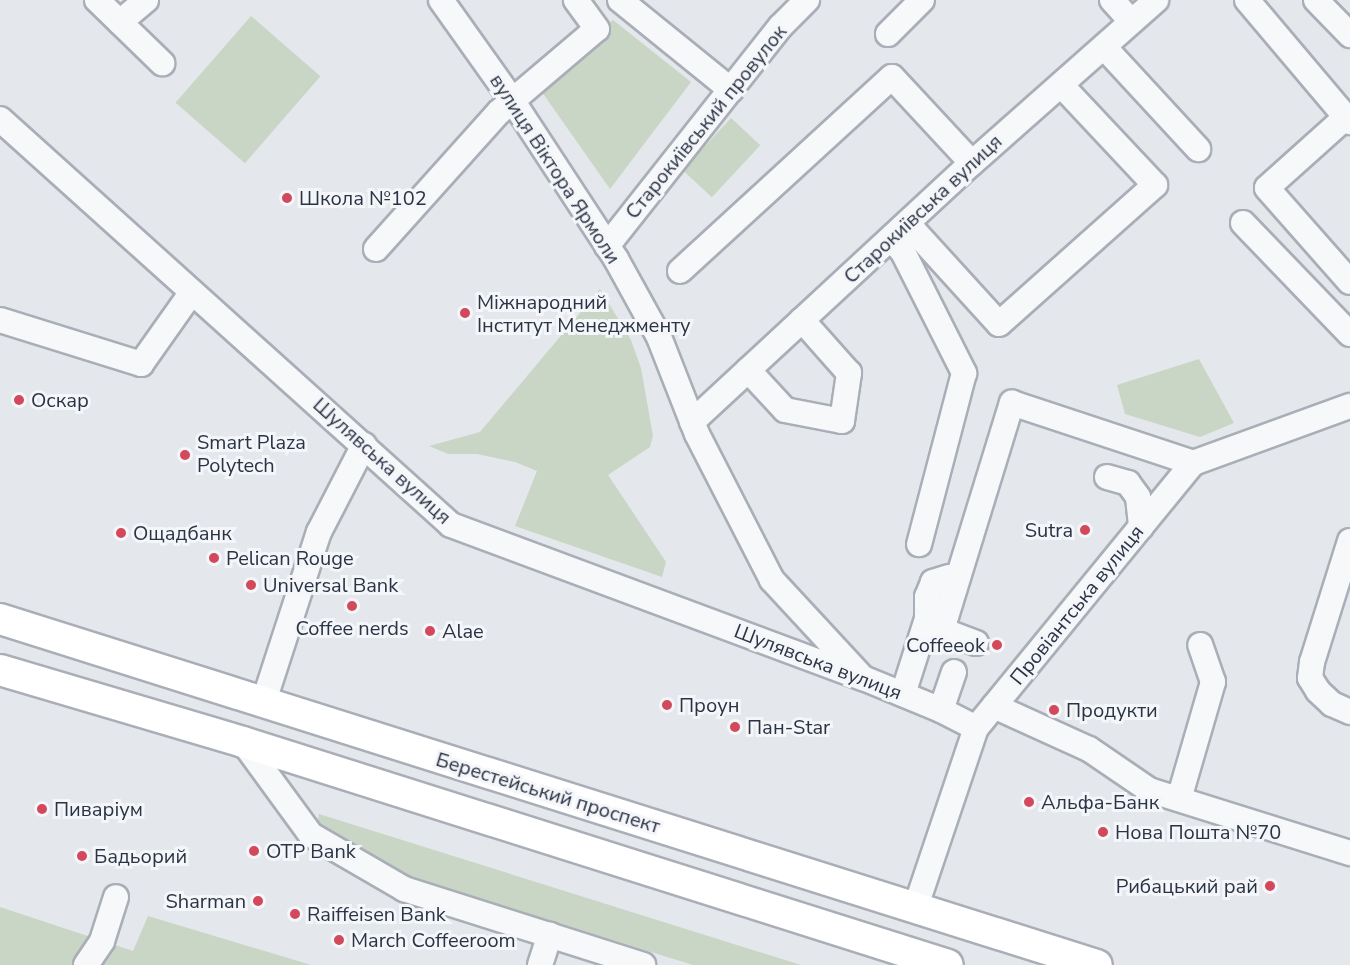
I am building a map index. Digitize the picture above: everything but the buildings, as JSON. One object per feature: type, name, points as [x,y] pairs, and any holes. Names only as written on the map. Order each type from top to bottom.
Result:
[{"type":"main road","name":"Берестейський проспект","points":[[0,619],[262,704],[1097,965]]},
{"type":"main road","points":[[0,670],[243,742],[948,965]]},
{"type":"street","points":[[97,0],[162,63]]},
{"type":"street","points":[[120,22],[146,0]]},
{"type":"street","name":"вулиця Віктора Ярмоли","points":[[441,0],[512,100],[607,246],[659,337],[692,422],[772,580],[863,678]]},
{"type":"street","points":[[376,249],[512,100],[597,29],[576,0]]},
{"type":"street","points":[[620,0],[731,90]]},
{"type":"street","name":"Старокиївський провулок","points":[[607,246],[781,26],[807,0]]},
{"type":"street","points":[[888,34],[922,0]]},
{"type":"street","points":[[1112,0],[1131,21]]},
{"type":"street","name":"Старокиївська вулиця","points":[[692,422],[972,163],[1156,0]]},
{"type":"street","points":[[1247,0],[1348,120],[1267,188],[1350,282]]},
{"type":"street","points":[[1316,0],[1350,35]]},
{"type":"street","points":[[1104,47],[1198,149]]},
{"type":"street","points":[[680,271],[892,77],[972,163]]},
{"type":"street","points":[[900,231],[999,324],[1155,184],[1060,85]]},
{"type":"street","name":"Шулявська вулиця","points":[[0,119],[451,525],[863,678],[941,710],[976,728]]},
{"type":"street","points":[[1243,223],[1350,334]]},
{"type":"street","points":[[900,231],[903,252],[964,373],[919,544]]},
{"type":"street","points":[[0,320],[141,364],[192,292]]},
{"type":"street","points":[[748,370],[785,410],[842,421],[849,373],[802,320]]},
{"type":"street","points":[[976,643],[942,630],[1012,403],[1193,463],[1350,406]]},
{"type":"street","points":[[262,704],[319,532],[364,445]]},
{"type":"street","name":"Провіантська вулиця","points":[[915,909],[976,728],[1193,463]]},
{"type":"street","points":[[1107,477],[1128,483],[1138,497],[1141,527]]},
{"type":"street","points":[[1350,540],[1312,662],[1310,678],[1318,691],[1332,704],[1350,712]]},
{"type":"street","points":[[903,694],[927,620],[927,597],[933,582],[948,577]]},
{"type":"street","points":[[1179,800],[1214,682],[1200,645]]},
{"type":"street","points":[[941,710],[954,672]]},
{"type":"street","points":[[994,706],[1089,748],[1149,790],[1350,853]]},
{"type":"street","points":[[243,742],[311,835],[404,889],[643,965]]},
{"type":"street","points":[[86,965],[102,941],[116,897]]},
{"type":"street","points":[[540,965],[550,935]]},
{"type":"green space","points":[[251,16],[320,76],[245,163],[176,103]]},
{"type":"green space","points":[[613,20],[691,82],[610,189],[537,85]]},
{"type":"green space","points":[[731,118],[760,145],[712,197],[683,170]]},
{"type":"green space","points":[[600,289],[631,340],[641,368],[653,436],[650,447],[608,475],[666,562],[662,577],[515,526],[537,471],[515,462],[477,454],[448,454],[429,446],[480,432]]},
{"type":"green space","points":[[1199,359],[1234,423],[1200,437],[1125,414],[1117,385]]},
{"type":"green space","points":[[319,814],[801,965],[693,965],[407,876],[342,847],[316,830]]},
{"type":"green space","points":[[0,907],[133,951],[148,916],[311,965],[0,965]]},
{"type":"place","name":"Школа №102","points":[[287,198]]},
{"type":"place","name":"Міжнародний Інститут Менеджменту","points":[[465,313]]},
{"type":"place","name":"Оскар","points":[[19,400]]},
{"type":"place","name":"Smart Plaza Polytech","points":[[185,455]]},
{"type":"place","name":"Sutra","points":[[1085,530]]},
{"type":"place","name":"Ощадбанк","points":[[121,533]]},
{"type":"place","name":"Pelican Rouge","points":[[214,558]]},
{"type":"place","name":"Universal Bank","points":[[251,585]]},
{"type":"place","name":"Coffee nerds","points":[[352,606]]},
{"type":"place","name":"Alae","points":[[430,631]]},
{"type":"place","name":"Coffeeok","points":[[997,645]]},
{"type":"place","name":"Проун","points":[[667,705]]},
{"type":"place","name":"Продукти","points":[[1054,710]]},
{"type":"place","name":"Пан-Star","points":[[735,727]]},
{"type":"place","name":"Альфа-Банк","points":[[1029,802]]},
{"type":"place","name":"Пиваріум","points":[[42,809]]},
{"type":"place","name":"Нова Пошта №70","points":[[1103,832]]},
{"type":"place","name":"OTP Bank","points":[[254,851]]},
{"type":"place","name":"Бадьорий","points":[[82,856]]},
{"type":"place","name":"Рибацький рай","points":[[1270,886]]},
{"type":"place","name":"Sharman","points":[[258,901]]},
{"type":"place","name":"Raiffeisen Bank","points":[[295,914]]},
{"type":"place","name":"March Coffeeroom","points":[[339,940]]}]
